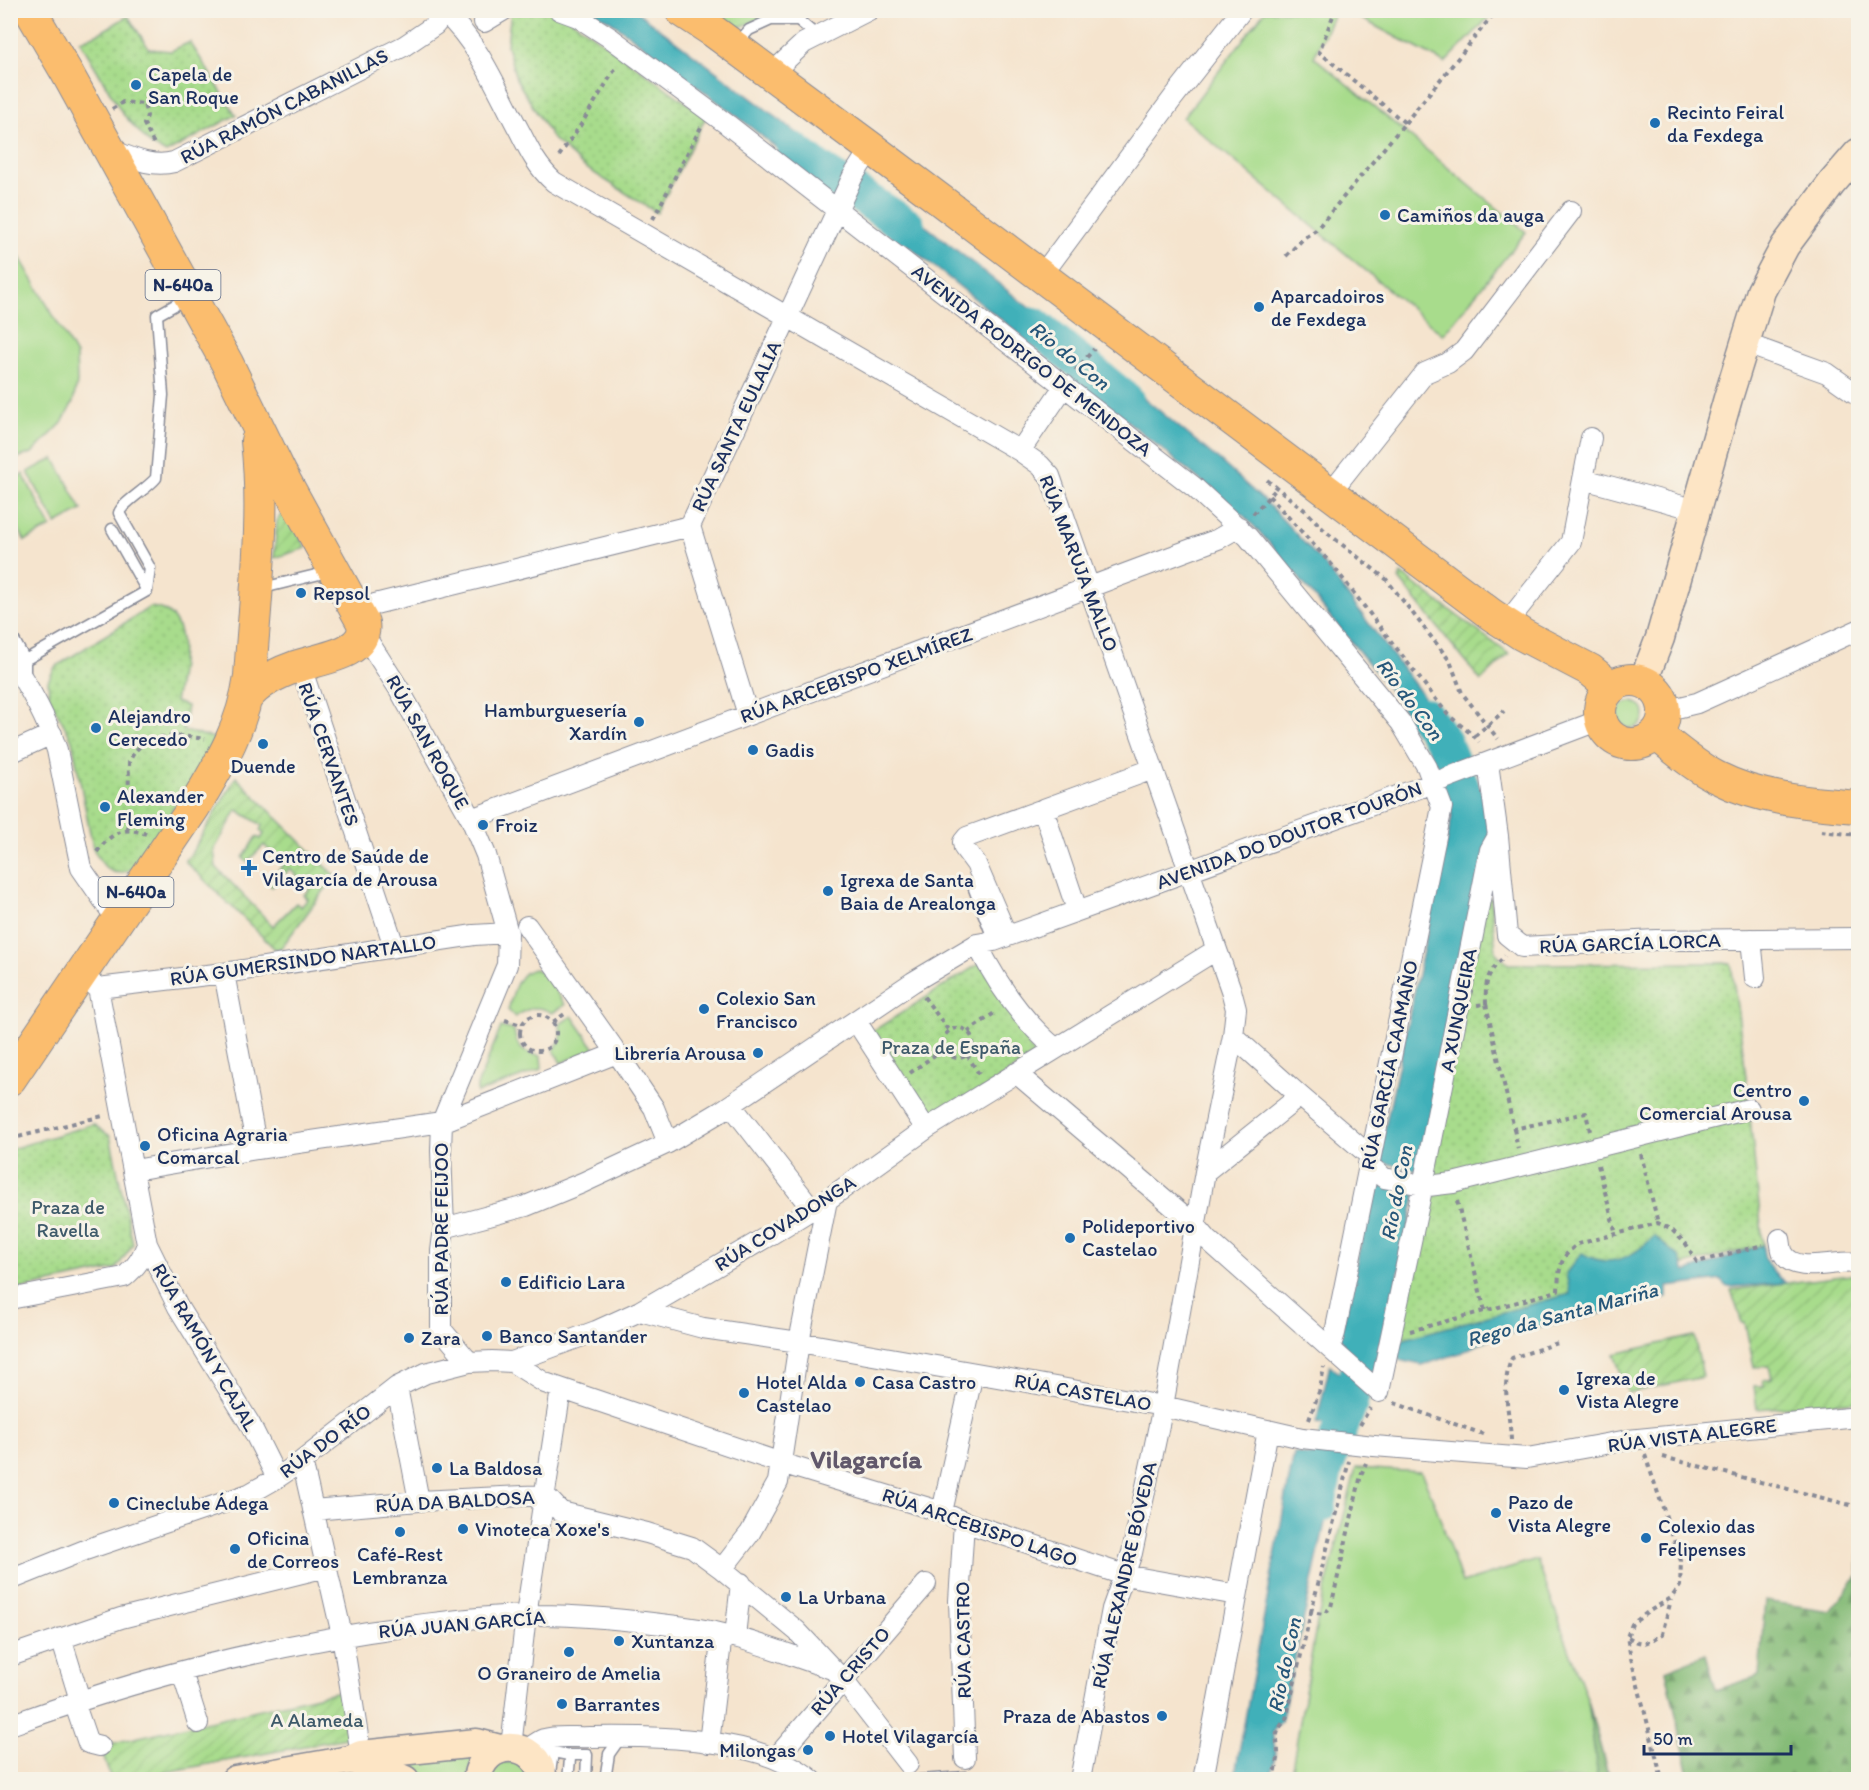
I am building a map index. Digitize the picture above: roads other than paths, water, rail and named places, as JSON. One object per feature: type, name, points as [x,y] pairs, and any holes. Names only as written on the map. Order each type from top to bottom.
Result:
[{"type":"main road","name":"N-640a","points":[[10,1079],[90,981],[117,920],[194,807],[229,748],[247,697],[261,480],[254,422],[237,380],[30,10]]},
{"type":"main road","points":[[681,10],[1042,275],[1506,624],[1590,670],[1611,687]]},
{"type":"main road","name":"RÚA SAN ROQUE","points":[[254,422],[362,625]]},
{"type":"main road","points":[[247,697],[258,686],[289,670],[349,650],[360,641],[362,625]]},
{"type":"main road","points":[[1626,680],[1643,682],[1658,693],[1663,701],[1660,722],[1639,744],[1629,744],[1611,737],[1600,720],[1601,702],[1611,687],[1626,680]]},
{"type":"main road","points":[[1660,722],[1714,776],[1747,791],[1792,801],[1858,807]]},
{"type":"street","points":[[484,22],[504,10]]},
{"type":"street","name":"AVENIDA RODRIGO DE MENDOZA","points":[[559,10],[578,18],[628,50],[1068,381],[1194,487],[1245,521],[1401,723],[1436,783]]},
{"type":"street","points":[[771,74],[794,50],[816,35],[869,10]]},
{"type":"street","points":[[1042,275],[1173,98],[1242,10]]},
{"type":"street","name":"RÚA RAMÓN CABANILLAS","points":[[109,149],[147,162],[166,164],[174,162],[404,46],[435,25],[447,12]]},
{"type":"street","name":"RÚA MARUJA MALLO","points":[[447,12],[477,52],[531,154],[554,182],[1020,451],[1041,465],[1050,476],[1236,1009],[1233,1036],[1204,1172]]},
{"type":"street","name":"RÚA SANTA EULALIA","points":[[362,625],[363,611],[375,604],[690,526],[853,176],[871,148]]},
{"type":"street","points":[[1643,682],[1657,645],[1761,291],[1785,246],[1832,183],[1858,153]]},
{"type":"street","points":[[1330,493],[1425,373],[1448,363],[1464,351],[1571,211]]},
{"type":"street","points":[[1744,343],[1821,370],[1840,380],[1858,395]]},
{"type":"street","points":[[1020,451],[1068,381]]},
{"type":"street","points":[[1506,624],[1570,542],[1591,438]]},
{"type":"street","points":[[1583,479],[1697,510]]},
{"type":"street","points":[[258,554],[269,513],[275,502],[286,504],[310,527]]},
{"type":"street","name":"RÚA ARCEBISPO XELMÍREZ","points":[[471,819],[1218,539],[1245,521]]},
{"type":"street","points":[[690,526],[748,715]]},
{"type":"street","points":[[255,597],[261,623],[260,659],[266,667],[276,672],[289,670]]},
{"type":"street","name":"RÚA SAN ROQUE","points":[[362,625],[471,819],[486,855],[508,933],[507,965],[442,1122]]},
{"type":"street","points":[[1660,722],[1858,630]]},
{"type":"street","points":[[18,660],[25,682],[38,702],[57,750],[81,868],[117,920]]},
{"type":"street","name":"RÚA CERVANTES","points":[[289,670],[304,676],[394,946]]},
{"type":"street","name":"AVENIDA DO DOUTOR TOURÓN","points":[[993,940],[1436,783],[1600,720]]},
{"type":"street","points":[[10,753],[52,734]]},
{"type":"street","name":"RÚA GARCÍA LORCA","points":[[1483,765],[1498,836],[1507,935],[1522,947],[1656,940],[1858,938]]},
{"type":"street","points":[[1055,1048],[1039,1035],[985,960],[993,940],[976,864],[964,848],[963,842],[968,837],[1153,769]]},
{"type":"street","name":"RÚA GARCÍA CAAMAÑO","points":[[1327,1355],[1335,1333],[1442,807],[1436,783]]},
{"type":"street","points":[[1043,809],[1074,901]]},
{"type":"street","name":"A XUNQUEIRA","points":[[1327,1355],[1384,1396],[1387,1361],[1490,850],[1498,836]]},
{"type":"street","points":[[527,926],[654,1108],[668,1143]]},
{"type":"street","name":"RÚA GUMERSINDO NARTALLO","points":[[90,981],[224,973],[394,946],[474,935],[508,933]]},
{"type":"street","points":[[1751,939],[1755,978]]},
{"type":"street","points":[[444,1228],[526,1206],[668,1143],[731,1105],[913,982],[993,940]]},
{"type":"street","points":[[856,1021],[926,1129],[1216,950]]},
{"type":"street","points":[[224,973],[257,1149]]},
{"type":"street","name":"RÚA RAMÓN Y CAJAL","points":[[90,981],[122,1111],[147,1244],[178,1306],[250,1424],[277,1478]]},
{"type":"street","points":[[1233,1036],[1369,1160],[1384,1178],[1423,1185],[1453,1183],[1749,1109]]},
{"type":"street","points":[[134,1170],[257,1149],[442,1122],[617,1053]]},
{"type":"street","points":[[1016,1073],[1196,1226],[1327,1355]]},
{"type":"street","points":[[1204,1172],[1300,1096]]},
{"type":"street","points":[[722,1569],[763,1513],[778,1482],[820,1205],[731,1105]]},
{"type":"street","name":"RÚA PADRE FEIJOO","points":[[442,1122],[444,1228],[441,1251],[441,1329],[469,1362]]},
{"type":"street","name":"RÚA COVADONGA","points":[[512,1362],[596,1331],[640,1311],[820,1205],[926,1129]]},
{"type":"street","name":"RÚA ALEXANDRE BÓVEDA","points":[[1080,1779],[1112,1609],[1132,1553],[1163,1406],[1204,1172]]},
{"type":"street","points":[[1771,1242],[1792,1262],[1799,1265],[1810,1266],[1849,1261],[1858,1263]]},
{"type":"street","points":[[10,1299],[124,1277],[136,1267],[147,1244]]},
{"type":"street","name":"RÚA CASTELAO","points":[[640,1311],[703,1328],[798,1342],[1163,1406],[1302,1438],[1374,1446],[1519,1452]]},
{"type":"street","name":"RÚA DO RÍO","points":[[10,1580],[85,1550],[249,1494],[302,1461],[397,1387],[426,1373],[469,1362],[492,1360],[512,1362]]},
{"type":"street","name":"RÚA ARCEBISPO LAGO","points":[[512,1362],[545,1383],[561,1389],[781,1463],[942,1512],[964,1522],[1125,1575]]},
{"type":"street","points":[[942,1512],[973,1373]]},
{"type":"street","points":[[397,1387],[419,1501]]},
{"type":"street","points":[[523,1750],[526,1615],[561,1389]]},
{"type":"street","name":"RÚA VISTA ALEGRE","points":[[1519,1452],[1858,1417]]},
{"type":"street","points":[[1203,1779],[1268,1430]]},
{"type":"street","points":[[302,1461],[342,1635],[366,1765]]},
{"type":"street","name":"RÚA DA BALDOSA","points":[[313,1510],[419,1501],[545,1495],[561,1512],[647,1533],[692,1547],[741,1583],[797,1631],[837,1674],[914,1772]]},
{"type":"street","name":"RÚA CASTRO","points":[[964,1522],[959,1601],[965,1758]]},
{"type":"street","points":[[10,1656],[121,1618],[326,1567]]},
{"type":"street","points":[[1125,1575],[1237,1595]]},
{"type":"street","points":[[709,1743],[741,1583]]},
{"type":"street","name":"RÚA CRISTO","points":[[776,1758],[837,1674],[926,1584]]},
{"type":"street","name":"RÚA JUAN GARCÍA","points":[[10,1725],[77,1701],[260,1652],[342,1635],[448,1621],[526,1615],[619,1619],[684,1626],[729,1635],[837,1674]]},
{"type":"street","points":[[61,1638],[88,1743],[100,1746]]},
{"type":"street","points":[[182,1672],[198,1723]]},
{"type":"street","points":[[477,1779],[484,1760],[523,1750],[545,1738],[642,1736],[740,1748],[776,1758],[799,1769],[812,1779]]},
{"type":"street","points":[[235,1779],[366,1765],[401,1750],[477,1743],[523,1750],[541,1768],[543,1779]]},
{"type":"street","points":[[366,1765],[405,1779]]},
{"type":"lane","points":[[771,10],[787,20]]},
{"type":"lane","points":[[787,20],[812,10]]},
{"type":"lane","points":[[734,47],[749,30],[771,20],[798,20],[816,35]]},
{"type":"lane","points":[[147,591],[150,568],[119,513],[121,507],[148,488],[156,478],[163,395],[157,315],[189,297]]},
{"type":"lane","points":[[112,529],[147,591]]},
{"type":"lane","points":[[255,597],[271,586],[318,573],[335,571]]},
{"type":"lane","points":[[10,633],[18,660],[147,591]]},
{"type":"lane","points":[[974,889],[993,940]]},
{"type":"lane","points":[[605,1779],[609,1754],[621,1737]]},
{"type":"lane","points":[[523,1750],[587,1755],[608,1761]]},
{"type":"lane","points":[[523,1750],[550,1779]]},
{"type":"lane","points":[[568,1779],[569,1755]]},
{"type":"lane","points":[[586,1779],[587,1755]]},
{"type":"lane","points":[[914,1772],[925,1779],[965,1777],[965,1779]]},
{"type":"water","points":[[590,11],[636,11],[809,142],[837,170],[827,189],[742,120],[609,20]]},
{"type":"water","points":[[873,190],[902,207],[1080,348],[1062,368],[861,211]]},
{"type":"water","points":[[1097,359],[1220,461],[1270,506],[1324,564],[1464,750],[1434,761],[1412,723],[1374,670],[1288,565],[1242,514],[1079,382]]},
{"type":"water","points":[[1481,789],[1487,817],[1487,837],[1422,1172],[1378,1161],[1452,816],[1448,803]]},
{"type":"water","points":[[1374,1182],[1416,1192],[1377,1374],[1339,1341]]},
{"type":"water","name":"Rego da Santa Mariña","points":[[1654,1236],[1679,1257],[1685,1272],[1763,1245],[1769,1267],[1786,1283],[1728,1287],[1721,1280],[1667,1287],[1667,1297],[1493,1337],[1460,1353],[1422,1365],[1403,1361],[1395,1354],[1397,1341],[1570,1294],[1566,1273],[1582,1253],[1602,1260],[1621,1259],[1638,1250]]},
{"type":"water","points":[[1330,1365],[1367,1399],[1346,1427],[1316,1423]]},
{"type":"water","points":[[1294,1453],[1339,1460],[1281,1721],[1273,1733],[1275,1754],[1270,1779],[1234,1779]]},
{"type":"waterway","name":"Río do Con","points":[[794,150],[814,166],[907,226]]},
{"type":"waterway","name":"Río do Con","points":[[1034,325],[1126,400]]},
{"type":"waterway","name":"Río do Con","points":[[1424,715],[1443,740],[1470,808],[1476,842]]},
{"type":"waterway","name":"Río do Con","points":[[1318,1506],[1325,1470],[1350,1403],[1372,1311]]},
{"type":"place","name":"Capela de San Roque","points":[[136,85]]},
{"type":"place","name":"Recinto Feiral da Fexdega","points":[[1655,123]]},
{"type":"place","name":"Camiños da auga","points":[[1385,215]]},
{"type":"place","name":"Aparcadoiros de Fexdega","points":[[1259,307]]},
{"type":"place","name":"Repsol","points":[[301,593]]},
{"type":"place","name":"Hamburguesería Xardín","points":[[639,722]]},
{"type":"place","name":"Alejandro Cerecedo","points":[[96,728]]},
{"type":"place","name":"Duende","points":[[263,744]]},
{"type":"place","name":"Gadis","points":[[753,750]]},
{"type":"place","name":"Alexander Fleming","points":[[105,807]]},
{"type":"place","name":"Froiz","points":[[483,825]]},
{"type":"place","name":"Centro de Saúde de Vilagarcía de Arousa","points":[[249,868]]},
{"type":"place","name":"Igrexa de Santa Baia de Arealonga","points":[[828,891]]},
{"type":"place","name":"Colexio San Francisco","points":[[704,1009]]},
{"type":"place","name":"Librería Arousa","points":[[758,1053]]},
{"type":"place","name":"Centro Comercial Arousa","points":[[1804,1101]]},
{"type":"place","name":"Oficina Agraria Comarcal","points":[[145,1146]]},
{"type":"place","name":"Polideportivo Castelao","points":[[1070,1238]]},
{"type":"place","name":"Edificio Lara","points":[[506,1282]]},
{"type":"place","name":"Banco Santander","points":[[487,1336]]},
{"type":"place","name":"Zara","points":[[409,1338]]},
{"type":"place","name":"Casa Castro","points":[[860,1382]]},
{"type":"place","name":"Igrexa de Vista Alegre","points":[[1564,1390]]},
{"type":"place","name":"Hotel Alda Castelao","points":[[744,1393]]},
{"type":"place","name":"La Baldosa","points":[[437,1468]]},
{"type":"place","name":"Cineclube Ádega","points":[[114,1503]]},
{"type":"place","name":"Pazo de Vista Alegre","points":[[1496,1513]]},
{"type":"place","name":"Vinoteca Xoxe's","points":[[463,1529]]},
{"type":"place","name":"Café-Rest Lembranza","points":[[400,1532]]},
{"type":"place","name":"Colexio das Felipenses","points":[[1646,1538]]},
{"type":"place","name":"Oficina de Correos","points":[[235,1549]]},
{"type":"place","name":"La Urbana","points":[[786,1597]]},
{"type":"place","name":"Xuntanza","points":[[619,1641]]},
{"type":"place","name":"O Graneiro de Amelia","points":[[569,1652]]},
{"type":"place","name":"Barrantes","points":[[562,1704]]},
{"type":"place","name":"Praza de Abastos","points":[[1162,1716]]},
{"type":"place","name":"Hotel Vilagarcía","points":[[830,1736]]},
{"type":"place","name":"Milongas","points":[[808,1750]]},
{"type":"district","name":"Vilagarcía","points":[[866,1459]]},
{"type":"park label","name":"Praza de España","points":[[951,1047]]},
{"type":"park label","name":"Praza de Ravella","points":[[68,1218]]},
{"type":"park label","name":"A Alameda","points":[[317,1720]]}]
